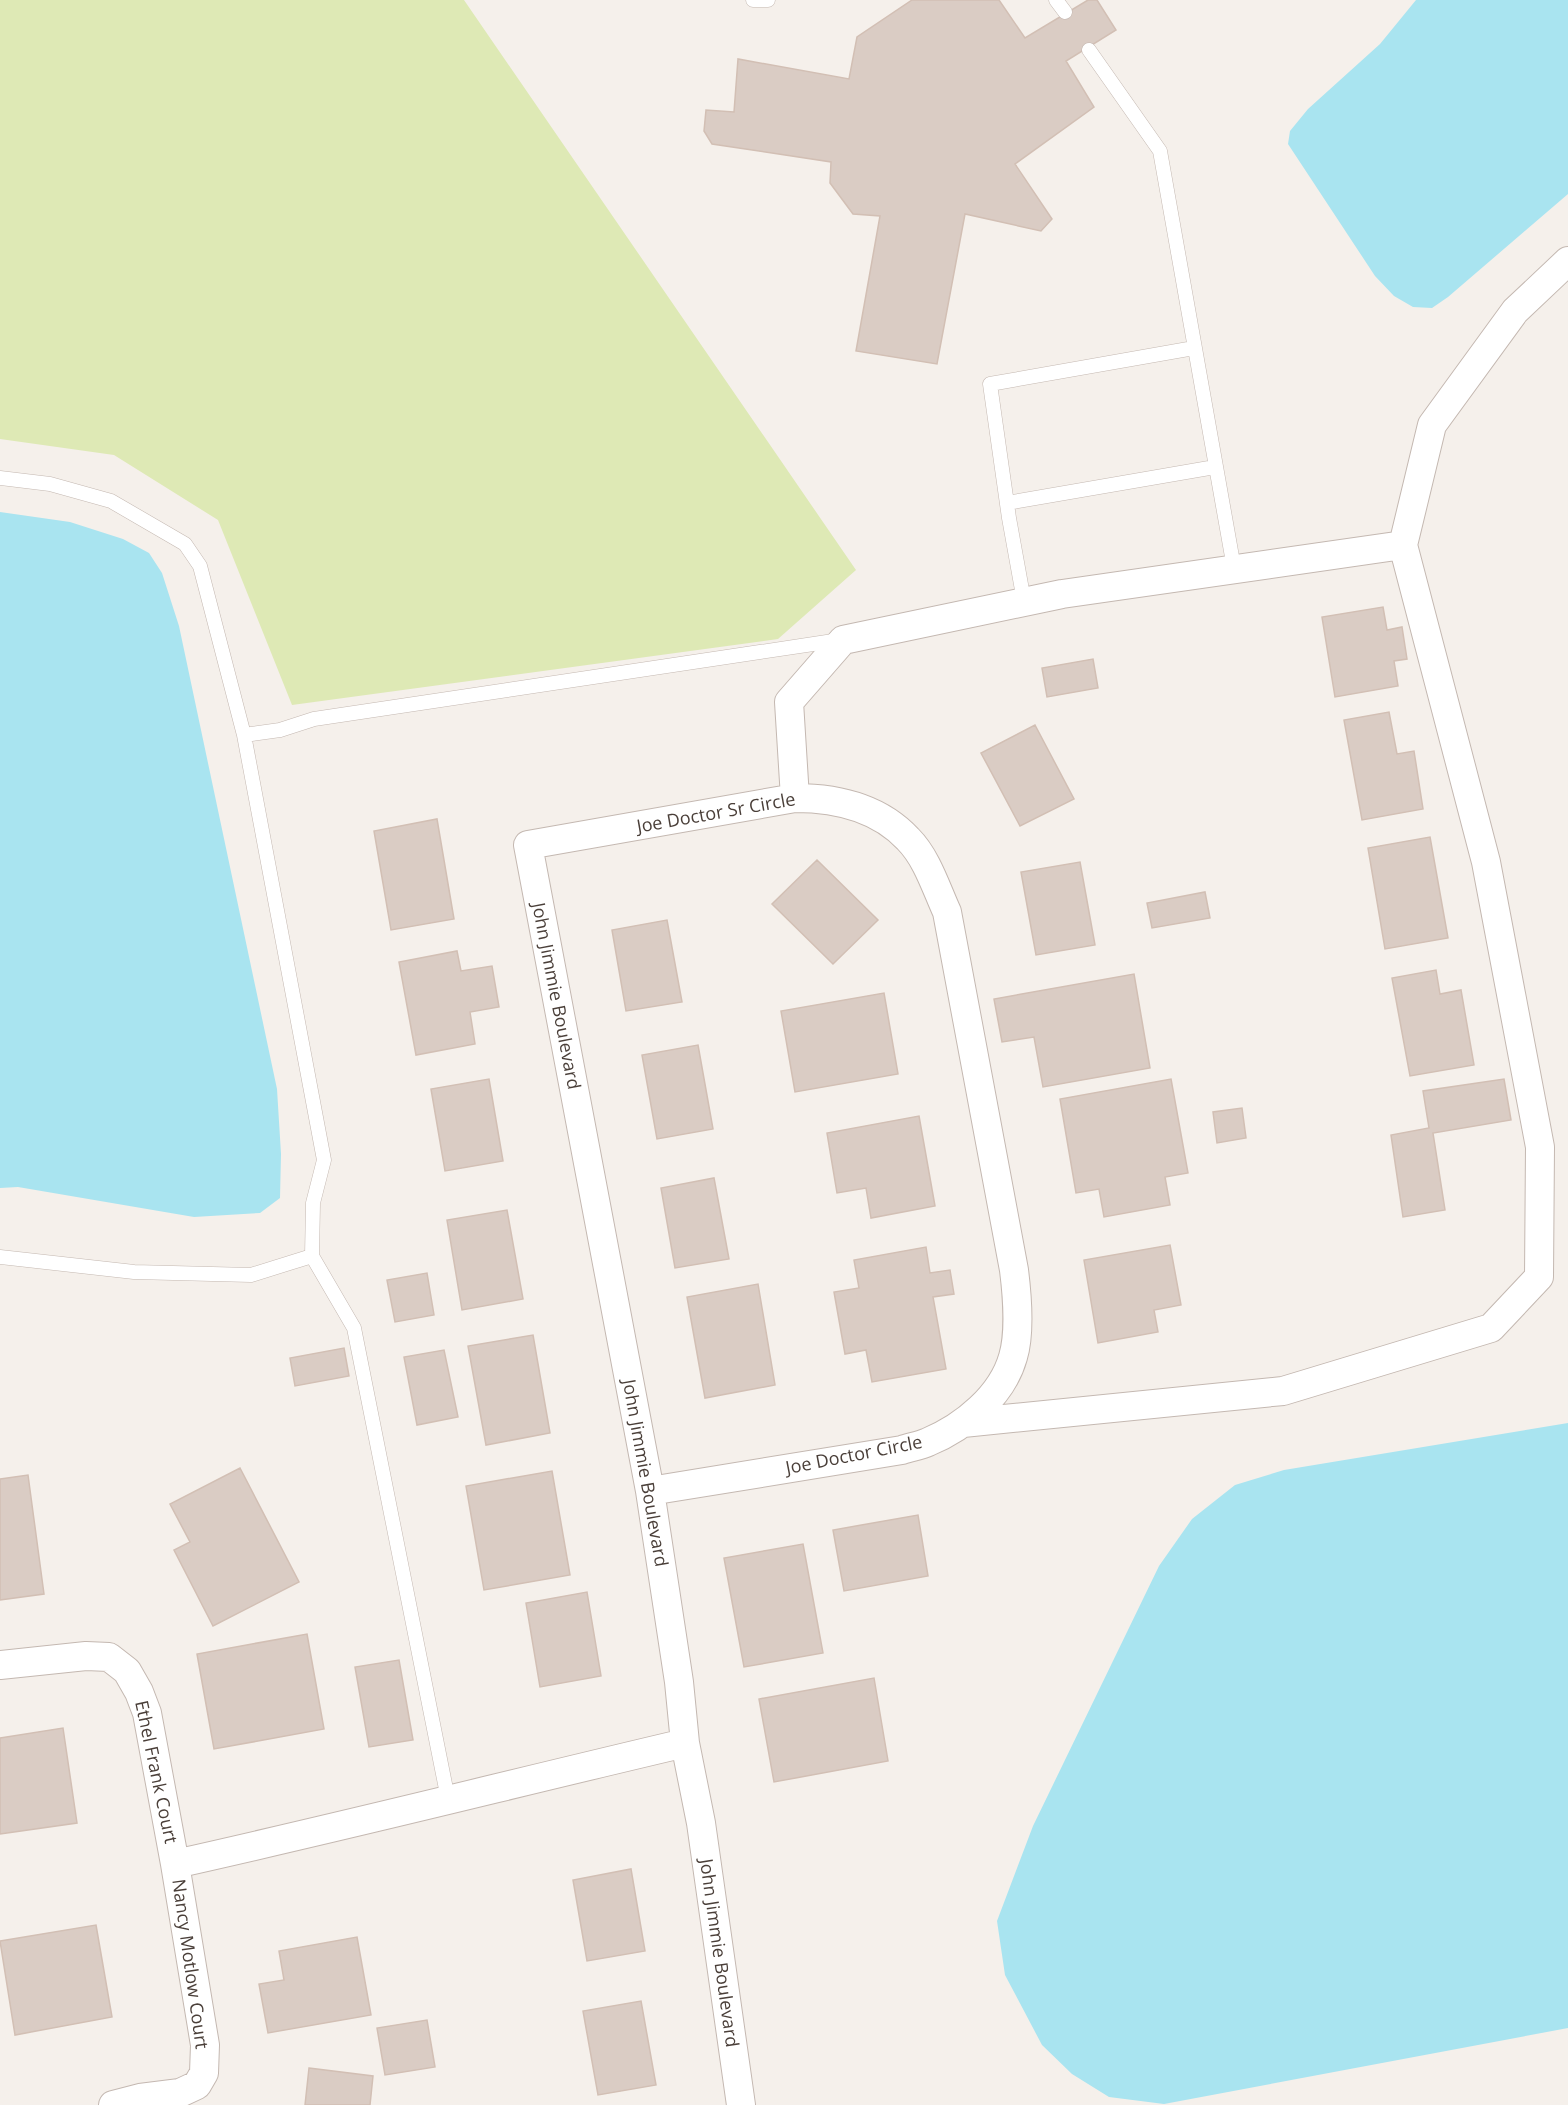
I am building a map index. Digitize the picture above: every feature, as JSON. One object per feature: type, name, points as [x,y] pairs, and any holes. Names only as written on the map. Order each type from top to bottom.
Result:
[{"type":"street","points":[[963,1423],[1283,1391],[1491,1328],[1539,1277],[1540,1147],[1486,862],[1403,545],[1432,425],[1515,311],[1568,261]]},
{"type":"street","points":[[795,798],[789,702],[843,640],[1024,601],[1234,568],[1403,545]]},
{"type":"street","name":"Joe Doctor Sr Circle","points":[[528,845],[795,798],[819,798],[843,802],[879,816],[909,839],[925,863],[947,912],[982,1100]]},
{"type":"street","name":"John Jimmie Boulevard","points":[[528,845],[650,1491],[741,2105]]},
{"type":"street","name":"Joe Doctor Circle","points":[[650,1491],[902,1450],[928,1442],[963,1423],[991,1397],[1003,1382],[1014,1356],[1017,1303],[1014,1270],[982,1100]]},
{"type":"street","name":"Ethel Frank Court","points":[[0,1665],[86,1656],[108,1657],[127,1671],[139,1692],[147,1713],[175,1863]]},
{"type":"street","points":[[175,1863],[370,1820],[448,1799],[686,1743]]},
{"type":"street","name":"Nancy Motlow Court","points":[[113,2105],[140,2098],[180,2093],[197,2085],[204,2073],[205,2045],[175,1863]]},
{"type":"lane","points":[[753,0],[768,0]]},
{"type":"lane","points":[[1056,0],[1065,12]]},
{"type":"lane","points":[[1089,50],[1160,151],[1234,568]]},
{"type":"lane","points":[[1024,601],[990,384],[1194,348]]},
{"type":"lane","points":[[1007,503],[1215,467]]},
{"type":"lane","points":[[0,478],[50,484],[111,501],[185,544],[200,566],[244,735],[324,1160],[313,1203],[312,1256],[354,1328],[448,1799]]},
{"type":"lane","points":[[244,735],[280,730],[314,719],[843,640]]},
{"type":"lane","points":[[0,1257],[134,1272],[250,1275],[312,1256]]},
{"type":"green space","points":[[0,0],[464,0],[856,570],[778,639],[292,705],[218,520],[114,455],[0,439]]},
{"type":"water","points":[[1416,0],[1568,0],[1568,194],[1448,297],[1432,308],[1413,307],[1394,296],[1375,276],[1288,144],[1290,131],[1308,109],[1380,44]]},
{"type":"water","points":[[0,512],[70,522],[123,539],[149,553],[162,573],[179,626],[277,1089],[281,1154],[280,1198],[260,1213],[194,1217],[18,1187],[0,1188]]},
{"type":"water","points":[[1568,1423],[1568,2028],[1164,2104],[1109,2097],[1072,2074],[1042,2045],[1005,1975],[997,1921],[1033,1826],[1159,1566],[1192,1519],[1235,1485],[1284,1470]]},
{"type":"building","points":[[912,0],[999,0],[1025,38],[1088,0],[1097,0],[1116,30],[1066,61],[1094,107],[1015,164],[1052,219],[1041,231],[965,214],[937,364],[856,351],[880,216],[853,214],[830,183],[831,162],[712,144],[704,131],[706,110],[734,112],[738,59],[849,79],[857,37]]},
{"type":"building","points":[[1383,607],[1387,630],[1402,627],[1407,659],[1394,661],[1398,686],[1335,697],[1322,617]]},
{"type":"building","points":[[1093,659],[1098,688],[1047,697],[1042,668]]},
{"type":"building","points":[[1389,712],[1397,754],[1414,751],[1423,809],[1362,820],[1344,720]]},
{"type":"building","points":[[1035,725],[1074,799],[1020,826],[981,753]]},
{"type":"building","points":[[437,819],[454,919],[391,930],[374,831]]},
{"type":"building","points":[[1430,837],[1448,938],[1385,949],[1368,848]]},
{"type":"building","points":[[817,860],[878,920],[833,964],[772,904]]},
{"type":"building","points":[[1080,862],[1095,945],[1036,955],[1021,872]]},
{"type":"building","points":[[1205,892],[1210,918],[1152,928],[1147,903]]},
{"type":"building","points":[[667,920],[682,1002],[626,1011],[612,930]]},
{"type":"building","points":[[457,951],[461,971],[492,966],[499,1007],[470,1012],[475,1044],[416,1055],[399,962]]},
{"type":"building","points":[[1436,970],[1440,994],[1461,990],[1474,1065],[1410,1076],[1392,978]]},
{"type":"building","points":[[1134,974],[1150,1068],[1043,1087],[1034,1037],[1002,1042],[994,999]]},
{"type":"building","points":[[884,993],[898,1074],[795,1092],[781,1011]]},
{"type":"building","points":[[698,1045],[713,1129],[657,1139],[642,1055]]},
{"type":"building","points":[[489,1079],[503,1161],[445,1171],[431,1089]]},
{"type":"building","points":[[1171,1079],[1188,1173],[1165,1177],[1170,1205],[1104,1217],[1099,1189],[1076,1193],[1060,1099]]},
{"type":"building","points":[[1504,1079],[1511,1120],[1433,1133],[1445,1210],[1403,1217],[1391,1135],[1429,1128],[1423,1091]]},
{"type":"building","points":[[1242,1108],[1246,1138],[1217,1143],[1213,1112]]},
{"type":"building","points":[[919,1116],[935,1206],[871,1218],[866,1188],[837,1193],[827,1133]]},
{"type":"building","points":[[714,1178],[729,1259],[675,1268],[661,1188]]},
{"type":"building","points":[[507,1210],[523,1299],[462,1310],[447,1220]]},
{"type":"building","points":[[1170,1245],[1181,1305],[1154,1310],[1158,1332],[1098,1343],[1084,1260]]},
{"type":"building","points":[[926,1247],[930,1273],[950,1270],[954,1294],[933,1297],[946,1369],[872,1382],[866,1350],[845,1354],[834,1292],[859,1288],[854,1260]]},
{"type":"building","points":[[427,1273],[434,1315],[395,1322],[387,1280]]},
{"type":"building","points":[[758,1284],[775,1385],[705,1398],[687,1297]]},
{"type":"building","points":[[533,1335],[550,1433],[486,1445],[468,1346]]},
{"type":"building","points":[[344,1348],[349,1376],[295,1386],[290,1358]]},
{"type":"building","points":[[444,1350],[458,1417],[417,1425],[404,1357]]},
{"type":"building","points":[[240,1468],[299,1582],[213,1626],[174,1550],[190,1542],[170,1504]]},
{"type":"building","points":[[552,1471],[570,1575],[484,1590],[466,1486]]},
{"type":"building","points":[[28,1475],[44,1594],[0,1600],[0,1479]]},
{"type":"building","points":[[918,1515],[928,1576],[844,1591],[833,1530]]},
{"type":"building","points":[[803,1544],[823,1653],[744,1667],[724,1558]]},
{"type":"building","points":[[587,1592],[601,1676],[540,1687],[526,1603]]},
{"type":"building","points":[[307,1634],[324,1729],[214,1749],[197,1654]]},
{"type":"building","points":[[399,1660],[413,1740],[369,1747],[355,1667]]},
{"type":"building","points":[[874,1678],[888,1761],[774,1782],[759,1699]]},
{"type":"building","points":[[63,1728],[77,1823],[0,1834],[0,1738]]},
{"type":"building","points":[[631,1869],[645,1951],[587,1961],[573,1880]]},
{"type":"building","points":[[96,1925],[112,2017],[15,2035],[0,1941]]},
{"type":"building","points":[[357,1937],[371,2015],[268,2033],[259,1984],[284,1980],[279,1951]]},
{"type":"building","points":[[641,2001],[656,2085],[598,2095],[583,2011]]},
{"type":"building","points":[[427,2020],[435,2067],[385,2075],[377,2028]]},
{"type":"building","points":[[309,2068],[373,2076],[370,2105],[305,2105]]}]
